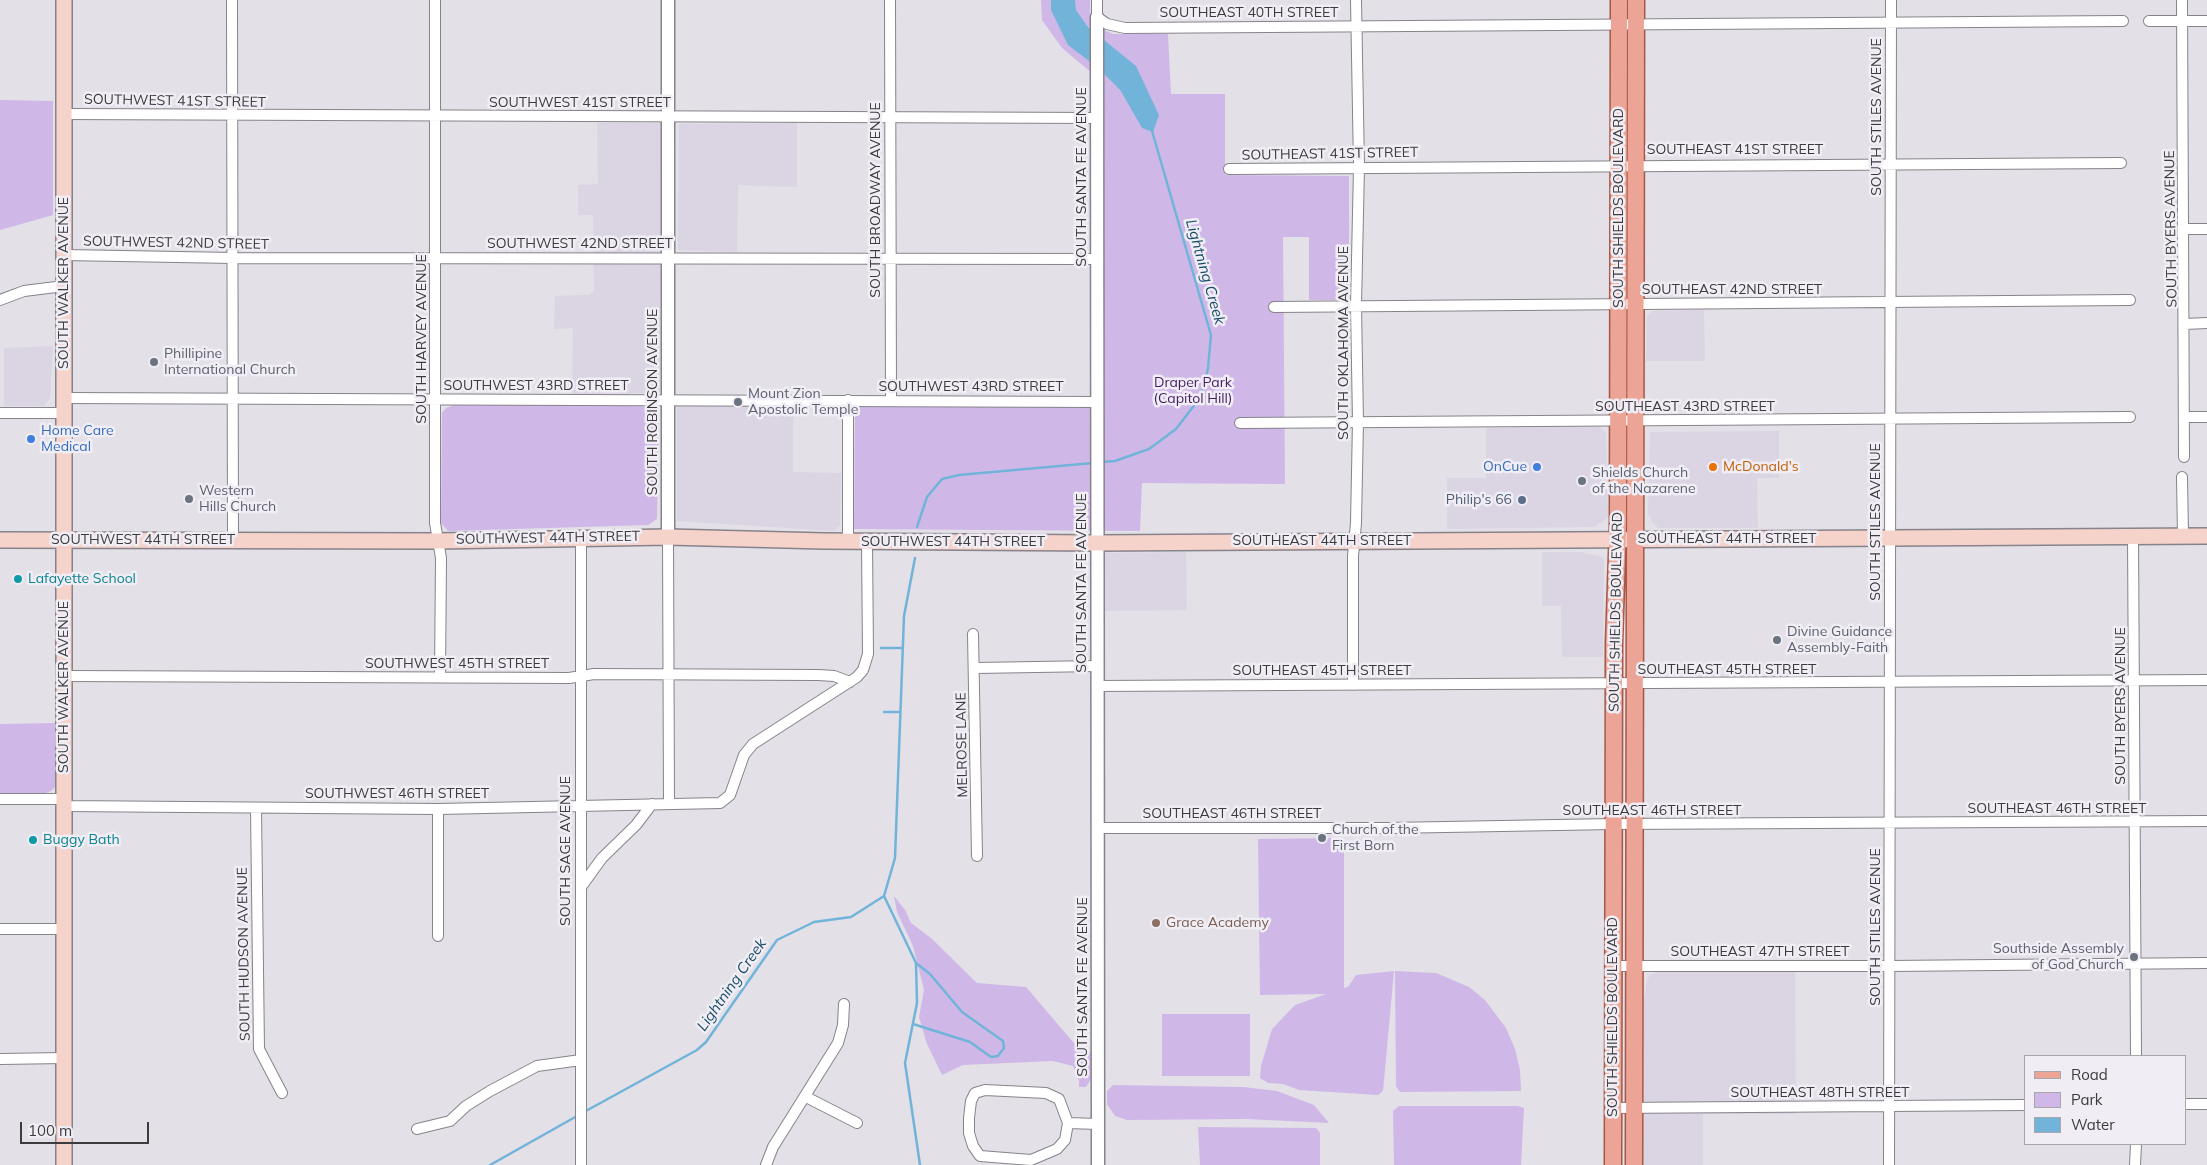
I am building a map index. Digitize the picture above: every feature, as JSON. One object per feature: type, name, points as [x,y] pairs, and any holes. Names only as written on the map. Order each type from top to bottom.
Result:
[{"type":"main road","name":"SOUTH WALKER AVENUE","points":[[64,0],[64,1165]]},
{"type":"main road","name":"SOUTH SHIELDS BOULEVARD","points":[[1613,1165],[1614,684],[1619,421],[1619,0]]},
{"type":"main road","name":"SOUTH SHIELDS BOULEVARD","points":[[1634,1165],[1636,0]]},
{"type":"main road","name":"SOUTHWEST 44TH STREET","points":[[0,540],[438,540],[581,536],[668,536],[867,542],[1096,542]]},
{"type":"main road","name":"SOUTHEAST 44TH STREET","points":[[1096,542],[2207,536]]},
{"type":"street","points":[[232,0],[231,116],[234,258],[233,541]]},
{"type":"street","name":"SOUTH HARVEY AVENUE","points":[[435,0],[435,523],[441,558],[440,677]]},
{"type":"street","name":"SOUTH ROBINSON AVENUE","points":[[668,0],[668,804]]},
{"type":"street","name":"SOUTH BROADWAY AVENUE","points":[[890,0],[891,400]]},
{"type":"street","name":"SOUTH SANTA FE AVENUE","points":[[1097,0],[1098,1165]]},
{"type":"street","name":"SOUTH OKLAHOMA AVENUE","points":[[1353,685],[1354,541],[1358,422],[1356,306],[1359,166],[1356,0]]},
{"type":"street","name":"SOUTH STILES AVENUE","points":[[1889,1165],[1890,824],[1888,682],[1891,0]]},
{"type":"street","name":"SOUTH BYERS AVENUE","points":[[2182,0],[2185,324],[2184,457]]},
{"type":"street","name":"SOUTHEAST 40TH STREET","points":[[1098,17],[1107,24],[1125,28],[2123,21]]},
{"type":"street","points":[[2149,21],[2207,21]]},
{"type":"street","name":"SOUTHWEST 41ST STREET","points":[[64,114],[668,118],[1097,118]]},
{"type":"street","name":"SOUTHEAST 41ST STREET","points":[[1229,168],[2121,163]]},
{"type":"street","points":[[2184,229],[2207,229]]},
{"type":"street","name":"SOUTHWEST 42ND STREET","points":[[64,255],[234,258],[1097,259]]},
{"type":"street","points":[[0,300],[24,291],[64,286]]},
{"type":"street","name":"SOUTHEAST 42ND STREET","points":[[1274,307],[2130,300]]},
{"type":"street","points":[[2185,324],[2207,323]]},
{"type":"street","name":"SOUTHWEST 43RD STREET","points":[[0,414],[64,406],[234,398],[1098,402]]},
{"type":"street","points":[[848,400],[848,541]]},
{"type":"street","name":"SOUTHEAST 43RD STREET","points":[[1240,423],[2130,417]]},
{"type":"street","points":[[2184,417],[2207,417]]},
{"type":"street","points":[[2182,477],[2183,536]]},
{"type":"street","name":"SOUTH SAGE AVENUE","points":[[581,536],[579,805],[581,1165]]},
{"type":"street","name":"SOUTH BYERS AVENUE","points":[[2133,536],[2136,1055]]},
{"type":"street","points":[[850,682],[863,670],[868,654],[867,542]]},
{"type":"street","name":"MELROSE LANE","points":[[973,634],[977,856]]},
{"type":"street","points":[[975,668],[1097,666]]},
{"type":"street","name":"SOUTHWEST 45TH STREET","points":[[64,676],[827,675],[850,682]]},
{"type":"street","name":"SOUTHEAST 45TH STREET","points":[[1097,686],[2207,680]]},
{"type":"street","name":"SOUTHWEST 46TH STREET","points":[[0,799],[256,808],[438,809],[713,804],[723,802],[728,798],[744,755],[753,744],[850,682]]},
{"type":"street","points":[[580,887],[598,862],[636,825],[652,804]]},
{"type":"street","name":"SOUTH HUDSON AVENUE","points":[[256,808],[259,1049],[282,1093]]},
{"type":"street","points":[[438,809],[438,936]]},
{"type":"street","name":"SOUTHEAST 46TH STREET","points":[[1098,828],[1398,828],[1614,824],[2207,822]]},
{"type":"street","points":[[0,929],[64,928]]},
{"type":"street","name":"SOUTHEAST 47TH STREET","points":[[1613,966],[2207,963]]},
{"type":"street","points":[[766,1165],[773,1147],[838,1043],[843,1025],[844,1004]]},
{"type":"street","points":[[0,1059],[64,1058]]},
{"type":"street","points":[[417,1129],[450,1121],[466,1106],[525,1071],[544,1063],[581,1060]]},
{"type":"street","points":[[985,1090],[1046,1093],[1059,1099],[1068,1123],[1065,1140],[1057,1149],[1031,1160],[980,1156],[973,1146],[969,1133],[971,1101],[975,1093],[985,1090]]},
{"type":"street","points":[[806,1097],[856,1123]]},
{"type":"street","points":[[2187,1104],[2207,1104]]},
{"type":"street","name":"SOUTHEAST 48TH STREET","points":[[1613,1108],[2024,1105]]},
{"type":"street","points":[[1068,1123],[1098,1124]]},
{"type":"street","points":[[2135,1165],[2136,1145]]},
{"type":"shaded area","points":[[597,123],[661,123],[660,393],[572,394],[573,328],[554,329],[555,296],[589,295],[594,290],[593,215],[578,215],[578,185],[598,184]]},
{"type":"shaded area","points":[[797,123],[797,187],[738,185],[737,252],[678,250],[679,124]]},
{"type":"shaded area","points":[[1704,310],[1705,361],[1646,361],[1647,316],[1653,311]]},
{"type":"shaded area","points":[[53,346],[50,398],[44,406],[4,406],[4,348]]},
{"type":"shaded area","points":[[677,406],[793,406],[793,472],[841,473],[840,525],[835,531],[677,521]]},
{"type":"shaded area","points":[[1599,426],[1606,433],[1608,517],[1595,527],[1447,529],[1447,478],[1486,478],[1486,428]]},
{"type":"shaded area","points":[[1779,431],[1779,478],[1757,478],[1758,528],[1658,528],[1653,523],[1648,514],[1650,432]]},
{"type":"shaded area","points":[[1186,552],[1187,610],[1104,611],[1103,553]]},
{"type":"shaded area","points":[[1542,552],[1581,552],[1602,557],[1604,561],[1603,657],[1562,657],[1561,606],[1542,606]]},
{"type":"shaded area","points":[[1795,969],[1796,1114],[1703,1114],[1703,1165],[1644,1165],[1644,1000],[1647,980],[1650,975],[1659,971]]},
{"type":"green space","name":"Draper Park (Capitol Hill)","points":[[1041,0],[1090,0],[1090,15],[1104,30],[1113,34],[1168,34],[1171,94],[1225,94],[1225,175],[1349,176],[1349,294],[1341,300],[1309,300],[1309,237],[1283,237],[1285,484],[1142,483],[1140,531],[854,529],[855,407],[1103,407],[1104,83],[1062,48],[1042,20]]},
{"type":"green space","points":[[0,100],[53,101],[53,215],[0,230]]},
{"type":"green space","points":[[574,404],[659,407],[657,519],[648,525],[448,531],[441,523],[442,413],[446,408],[454,405]]},
{"type":"green space","points":[[55,723],[55,787],[46,793],[0,793],[0,724]]},
{"type":"green space","points":[[1344,838],[1344,988],[1348,987],[1356,975],[1394,971],[1383,1091],[1378,1095],[1299,1090],[1283,1084],[1268,1083],[1260,1078],[1261,1066],[1272,1029],[1295,1005],[1326,994],[1260,995],[1258,839]]},
{"type":"green space","points":[[894,896],[905,910],[911,923],[931,938],[977,983],[1026,987],[1073,1042],[1092,1052],[1093,1076],[1086,1087],[1079,1087],[1079,1081],[1073,1066],[1053,1061],[963,1065],[942,1075],[927,1044],[919,1017],[924,990],[913,946],[897,912]]},
{"type":"green space","points":[[1395,971],[1436,973],[1469,987],[1485,1000],[1506,1028],[1515,1049],[1520,1070],[1521,1091],[1400,1092],[1396,1086]]},
{"type":"green space","points":[[1162,1014],[1250,1014],[1250,1076],[1162,1076]]},
{"type":"green space","points":[[1113,1085],[1243,1087],[1277,1091],[1314,1105],[1329,1123],[1247,1119],[1127,1120],[1115,1116],[1107,1104],[1107,1091]]},
{"type":"green space","points":[[1399,1106],[1518,1106],[1524,1108],[1521,1165],[1394,1165],[1393,1111]]},
{"type":"green space","points":[[1198,1127],[1316,1128],[1320,1133],[1320,1165],[1200,1165]]},
{"type":"water","points":[[1051,0],[1075,0],[1076,10],[1088,27],[1136,66],[1159,115],[1153,132],[1142,128],[1115,81],[1068,45],[1051,10]]},
{"type":"waterway","name":"Lightning Creek","points":[[1103,71],[1120,88]]},
{"type":"waterway","name":"Lightning Creek","points":[[1101,462],[1115,461],[1149,449],[1176,429],[1196,403],[1204,386],[1208,368],[1211,335],[1152,131]]},
{"type":"waterway","name":"Lightning Creek","points":[[917,527],[927,497],[942,479],[959,475],[1093,463]]},
{"type":"waterway","name":"Lightning Creek","points":[[584,1112],[697,1050],[706,1042],[777,940],[814,922],[851,917],[884,896],[895,858],[904,616],[915,558]]},
{"type":"waterway","points":[[881,648],[902,648]]},
{"type":"waterway","points":[[884,712],[900,712]]},
{"type":"waterway","points":[[884,896],[916,963],[917,1003],[905,1063],[920,1165]]},
{"type":"waterway","points":[[913,1024],[970,1042],[991,1057],[998,1056],[1004,1048],[1003,1041],[962,1012],[930,974],[916,963]]},
{"type":"waterway","name":"Lightning Creek","points":[[490,1165],[577,1116]]},
{"type":"place","name":"Phillipine International Church","points":[[154,362]]},
{"type":"place","name":"Mount Zion Apostolic Temple","points":[[738,402]]},
{"type":"place","name":"Home Care Medical","points":[[31,439]]},
{"type":"place","name":"OnCue","points":[[1537,467]]},
{"type":"place","name":"McDonald's","points":[[1713,467]]},
{"type":"place","name":"Shields Church of the Nazarene","points":[[1582,481]]},
{"type":"place","name":"Western Hills Church","points":[[189,499]]},
{"type":"place","name":"Philip's 66","points":[[1522,500]]},
{"type":"place","name":"Lafayette School","points":[[18,579]]},
{"type":"place","name":"Divine Guidance Assembly-Faith","points":[[1777,640]]},
{"type":"place","name":"Church of the First Born","points":[[1322,838]]},
{"type":"place","name":"Buggy Bath","points":[[33,840]]},
{"type":"place","name":"Grace Academy","points":[[1156,923]]},
{"type":"place","name":"Southside Assembly of God Church","points":[[2134,957]]}]
